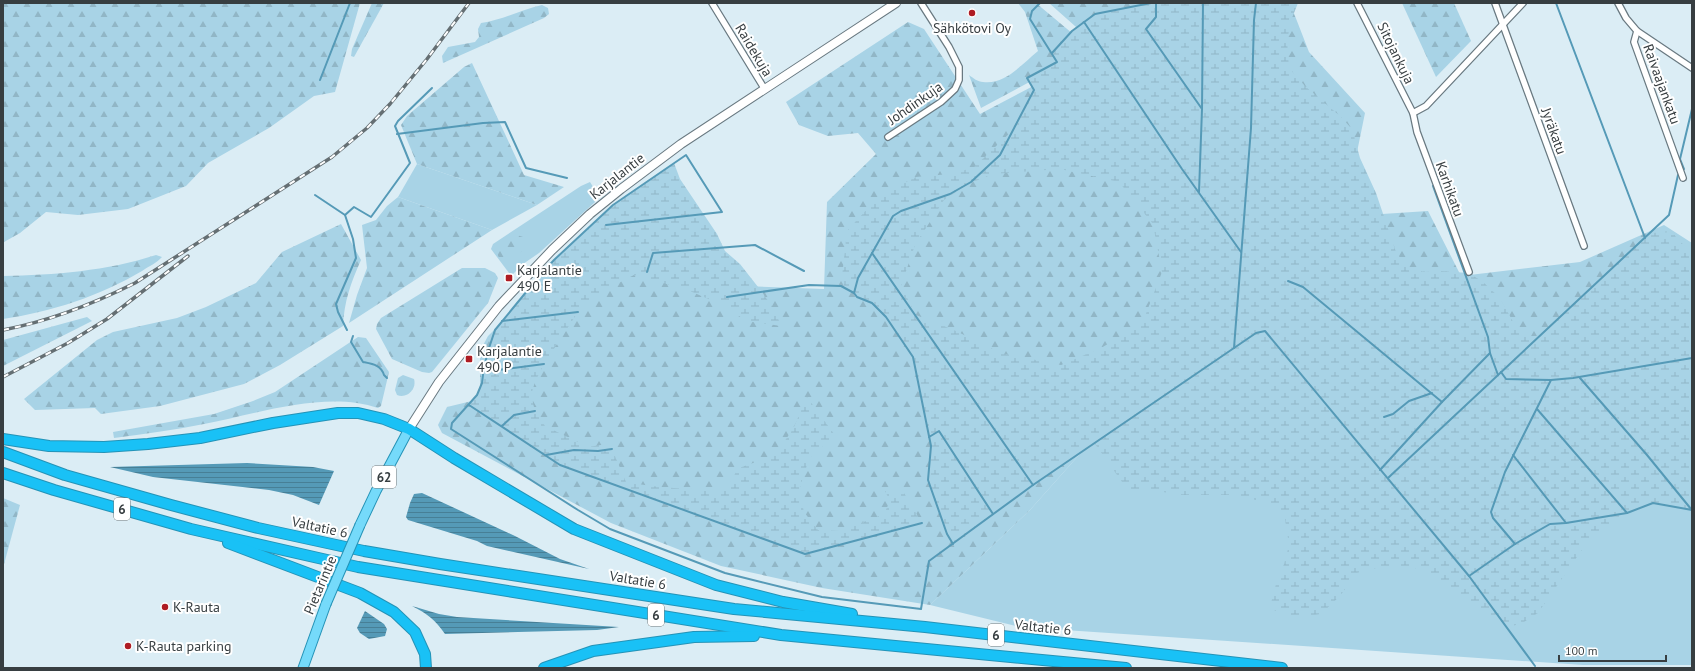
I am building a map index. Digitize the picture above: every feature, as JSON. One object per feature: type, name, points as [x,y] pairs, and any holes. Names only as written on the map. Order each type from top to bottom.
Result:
[{"type":"highway","points":[[3,439],[49,446],[104,447],[148,444],[200,438],[273,423],[338,413],[358,413],[409,429],[454,458],[574,529],[716,585],[784,602],[925,627]]},
{"type":"highway","name":"Valtatie 6","points":[[3,452],[65,475],[258,528],[364,551],[440,564],[734,609],[925,627],[1282,668]]},
{"type":"highway","name":"6","points":[[3,473],[54,490],[190,529],[374,570],[781,635],[1126,668]]},
{"type":"highway","points":[[190,529],[360,593],[394,612],[415,632],[425,654],[426,668]]},
{"type":"highway","points":[[544,668],[593,651],[694,637],[781,635]]},
{"type":"main road","name":"Karjalantie","points":[[409,429],[439,382],[499,306],[552,250],[590,214],[627,184],[681,144],[764,88],[896,3]]},
{"type":"main road","name":"Pietarintie","points":[[303,668],[326,604],[360,525],[376,491],[409,429]]},
{"type":"street","name":"Raidekuja","points":[[712,3],[764,88]]},
{"type":"street","name":"Johdinkuja","points":[[888,137],[941,102],[955,89],[959,80],[959,67],[949,47],[921,3]]},
{"type":"street","name":"Sitojankuja","points":[[1357,3],[1413,113]]},
{"type":"street","name":"Jyräkatu","points":[[1495,3],[1584,246]]},
{"type":"street","points":[[1413,113],[1426,106],[1503,23],[1524,3]]},
{"type":"street","name":"Raivaajankatu","points":[[1618,3],[1626,18],[1637,31],[1634,42],[1683,178]]},
{"type":"street","points":[[1637,31],[1692,68]]},
{"type":"street","name":"Karhikatu","points":[[1413,113],[1416,132],[1469,272]]},
{"type":"green space","points":[[3,3],[360,3],[335,92],[314,96],[269,128],[208,163],[186,186],[128,209],[78,215],[46,212],[20,233],[3,242]]},
{"type":"green space","points":[[372,3],[384,3],[354,57],[351,56],[352,49]]},
{"type":"green space","points":[[1018,3],[1036,3],[1091,49],[981,108],[969,75],[981,82],[999,80],[1013,72],[1038,51],[1025,12]]},
{"type":"green space","points":[[1049,3],[1290,3],[1309,52],[1365,113],[1356,157],[1382,214],[1428,211],[1461,276],[1580,262],[1664,225],[1692,243],[1692,478],[1111,419],[1030,510],[930,605],[822,588],[721,566],[611,523],[442,433],[438,425],[447,407],[480,399],[480,351],[488,336],[573,253],[743,286],[824,289],[827,202],[876,154],[858,133],[828,136],[799,125],[786,102],[908,22],[924,29],[980,114],[1102,50]]},
{"type":"green space","points":[[1151,3],[1298,3],[1292,18],[1287,40],[1289,68],[1305,86],[1340,116],[1352,129],[1360,158],[1376,193],[1396,252],[1406,266],[1424,272],[1441,271],[1468,273],[1482,281],[1500,298],[1517,329],[1526,336],[1540,336],[1650,233],[1672,232],[1680,242],[1692,250],[1692,510],[1653,503],[1627,513],[1584,547],[1538,613],[1524,622],[1510,627],[1494,622],[1444,583],[1415,568],[1380,567],[1357,573],[1340,596],[1321,614],[1303,617],[1282,614],[1270,608],[1274,590],[1284,564],[1289,545],[1285,519],[1265,502],[1232,495],[1176,495],[1151,489],[1127,489],[1095,444],[1033,485],[953,544],[947,534],[928,480],[931,446],[913,357],[886,317],[872,303],[857,297],[854,293],[845,289],[842,277],[847,231],[868,208],[889,191],[916,177],[949,174],[973,168],[1014,129],[1034,90],[1027,78],[1057,62],[1052,53],[1072,31],[1095,14]],"holes":[[[1060,169],[1119,182],[1153,224],[1162,272],[1142,324],[1101,348],[1061,365],[1001,353],[956,331],[916,315],[901,286],[915,245],[944,200],[968,184],[993,174]]]},
{"type":"green space","points":[[1402,3],[1454,3],[1471,41],[1436,77]]},
{"type":"green space","points":[[542,5],[548,8],[549,14],[544,18],[443,63],[442,56],[448,47],[475,42],[479,37],[478,29],[481,23],[496,20]]},
{"type":"green space","points":[[472,63],[524,175],[564,187],[537,205],[417,164],[401,125],[407,116],[464,67]]},
{"type":"green space","points":[[674,163],[680,179],[717,234],[725,251],[740,264],[762,292],[775,311],[781,326],[746,321],[725,306],[685,289],[634,275],[595,295],[578,312],[544,364],[535,382],[531,395],[535,411],[545,426],[588,447],[607,444],[612,449],[626,482],[675,488],[725,489],[739,468],[775,455],[793,429],[807,397],[837,438],[823,446],[809,459],[799,490],[804,512],[818,530],[840,531],[884,514],[890,501],[884,489],[900,490],[904,493],[922,523],[805,554],[560,465],[469,405],[477,395],[482,383],[484,367],[495,330],[536,280],[554,260],[613,206]]},
{"type":"green space","points":[[417,164],[537,205],[492,230],[398,197]]},
{"type":"green space","points":[[590,182],[597,193],[595,202],[539,253],[523,264],[513,274],[509,273],[491,249],[493,244],[581,186]]},
{"type":"green space","points":[[398,197],[492,230],[349,323],[367,268],[362,225],[376,220],[387,206]]},
{"type":"green space","points":[[341,224],[361,260],[349,292],[343,326],[280,365],[244,384],[160,406],[101,414],[95,408],[35,410],[24,399],[97,340],[113,332],[177,318],[206,307],[256,283],[282,252]]},
{"type":"green space","points":[[514,234],[526,238],[527,242],[525,246],[513,259],[509,261],[500,260],[496,251],[499,245]]},
{"type":"green space","points":[[156,255],[162,257],[142,271],[109,288],[75,302],[39,312],[3,319],[3,276],[42,275],[80,271],[119,265]]},
{"type":"green space","points":[[462,268],[485,268],[495,273],[498,278],[488,303],[432,372],[422,372],[392,359],[376,329],[381,318]]},
{"type":"green space","points":[[87,317],[92,321],[3,366],[3,340]]},
{"type":"green space","points":[[358,337],[366,338],[389,372],[381,406],[378,408],[358,403],[314,403],[268,410],[159,432],[114,438],[113,432],[214,414],[275,392]]},
{"type":"green space","points":[[403,375],[414,379],[415,383],[413,390],[404,396],[401,396],[397,395],[395,390],[398,378]]},
{"type":"green space","points":[[1111,419],[1692,478],[1692,665],[1583,665],[1020,627],[930,605],[1030,510]]},
{"type":"green space","points":[[3,498],[20,505],[3,568]]},
{"type":"shaded area","points":[[247,463],[313,467],[334,471],[319,505],[293,495],[269,490],[153,477],[110,467]]},
{"type":"shaded area","points":[[422,493],[515,536],[560,559],[589,569],[487,546],[477,541],[408,520],[406,517],[414,494]]},
{"type":"shaded area","points":[[412,606],[439,614],[457,617],[619,627],[597,630],[445,634],[431,618]]},
{"type":"shaded area","points":[[365,611],[384,624],[387,629],[385,636],[369,639],[360,633],[357,628]]},
{"type":"waterway","points":[[320,80],[350,3]]},
{"type":"waterway","points":[[854,293],[858,278],[893,216],[901,211],[950,194],[971,182],[1000,155],[1034,90],[1027,78],[1057,62],[1030,19],[1032,11],[1040,3]]},
{"type":"waterway","points":[[1052,53],[1072,31],[1095,14],[1151,3]]},
{"type":"waterway","points":[[1156,3],[1156,17],[1146,29],[1202,109]]},
{"type":"waterway","points":[[1199,192],[1202,109],[1203,3]]},
{"type":"waterway","points":[[1234,348],[1251,128],[1254,20],[1256,3]]},
{"type":"waterway","points":[[1556,3],[1645,238]]},
{"type":"waterway","points":[[1084,22],[1182,169],[1241,252]]},
{"type":"waterway","points":[[345,215],[354,207],[371,217],[410,163],[395,126],[398,121],[432,88]]},
{"type":"waterway","points":[[1388,478],[1669,215],[1678,175],[1684,169],[1680,159],[1692,109]]},
{"type":"waterway","points":[[397,134],[483,123],[505,122],[526,168],[567,178]]},
{"type":"waterway","points":[[606,225],[722,212],[686,155],[613,205],[554,260],[495,330],[484,367],[482,383],[477,395],[452,423],[451,429],[610,529],[725,573],[822,597],[921,609],[929,561],[1033,485],[1256,333],[1265,331],[1469,576],[1535,666]]},
{"type":"waterway","points":[[1433,186],[1488,337],[1490,353],[1498,375]]},
{"type":"waterway","points":[[315,195],[345,215],[353,239],[356,258],[336,304],[338,312],[347,330]]},
{"type":"waterway","points":[[647,272],[653,253],[755,245],[804,271]]},
{"type":"waterway","points":[[872,253],[1033,485]]},
{"type":"waterway","points":[[1288,281],[1303,287],[1442,402]]},
{"type":"waterway","points":[[727,297],[809,285],[841,286],[854,293],[857,297],[872,303],[886,317],[913,357],[931,446],[928,480],[947,534],[953,544]]},
{"type":"waterway","points":[[502,321],[578,312]]},
{"type":"waterway","points":[[353,336],[351,342],[363,362],[379,367],[387,378]]},
{"type":"waterway","points":[[1380,470],[1442,402],[1490,353]]},
{"type":"waterway","points":[[1501,372],[1506,379],[1551,380],[1573,378],[1692,358]]},
{"type":"waterway","points":[[483,372],[544,364]]},
{"type":"waterway","points":[[1580,378],[1647,455],[1691,509]]},
{"type":"waterway","points":[[1515,544],[1493,518],[1491,512],[1505,472],[1551,380]]},
{"type":"waterway","points":[[1384,417],[1393,414],[1409,401],[1432,393]]},
{"type":"waterway","points":[[469,405],[560,465],[805,554],[922,523]]},
{"type":"waterway","points":[[1537,409],[1627,513]]},
{"type":"waterway","points":[[502,426],[514,415],[535,411]]},
{"type":"waterway","points":[[929,437],[939,431],[993,514]]},
{"type":"waterway","points":[[546,455],[574,450],[598,451],[612,449]]},
{"type":"waterway","points":[[1513,455],[1566,523]]},
{"type":"waterway","points":[[1469,576],[1515,544],[1550,524],[1566,523],[1627,513],[1653,503],[1692,510]]},
{"type":"railway","points":[[3,330],[38,322],[71,311],[135,283],[332,157],[367,128],[390,104],[427,59],[469,3]]},
{"type":"railway","points":[[3,377],[68,343],[107,319],[188,256]]},
{"type":"place","name":"Sähkötovi Oy","points":[[972,13]]},
{"type":"place","name":"Karjalantie 490 E","points":[[509,278]]},
{"type":"place","name":"Karjalantie 490 P","points":[[469,359]]},
{"type":"place","name":"K-Rauta","points":[[165,607]]},
{"type":"place","name":"K-Rauta parking","points":[[128,646]]}]
